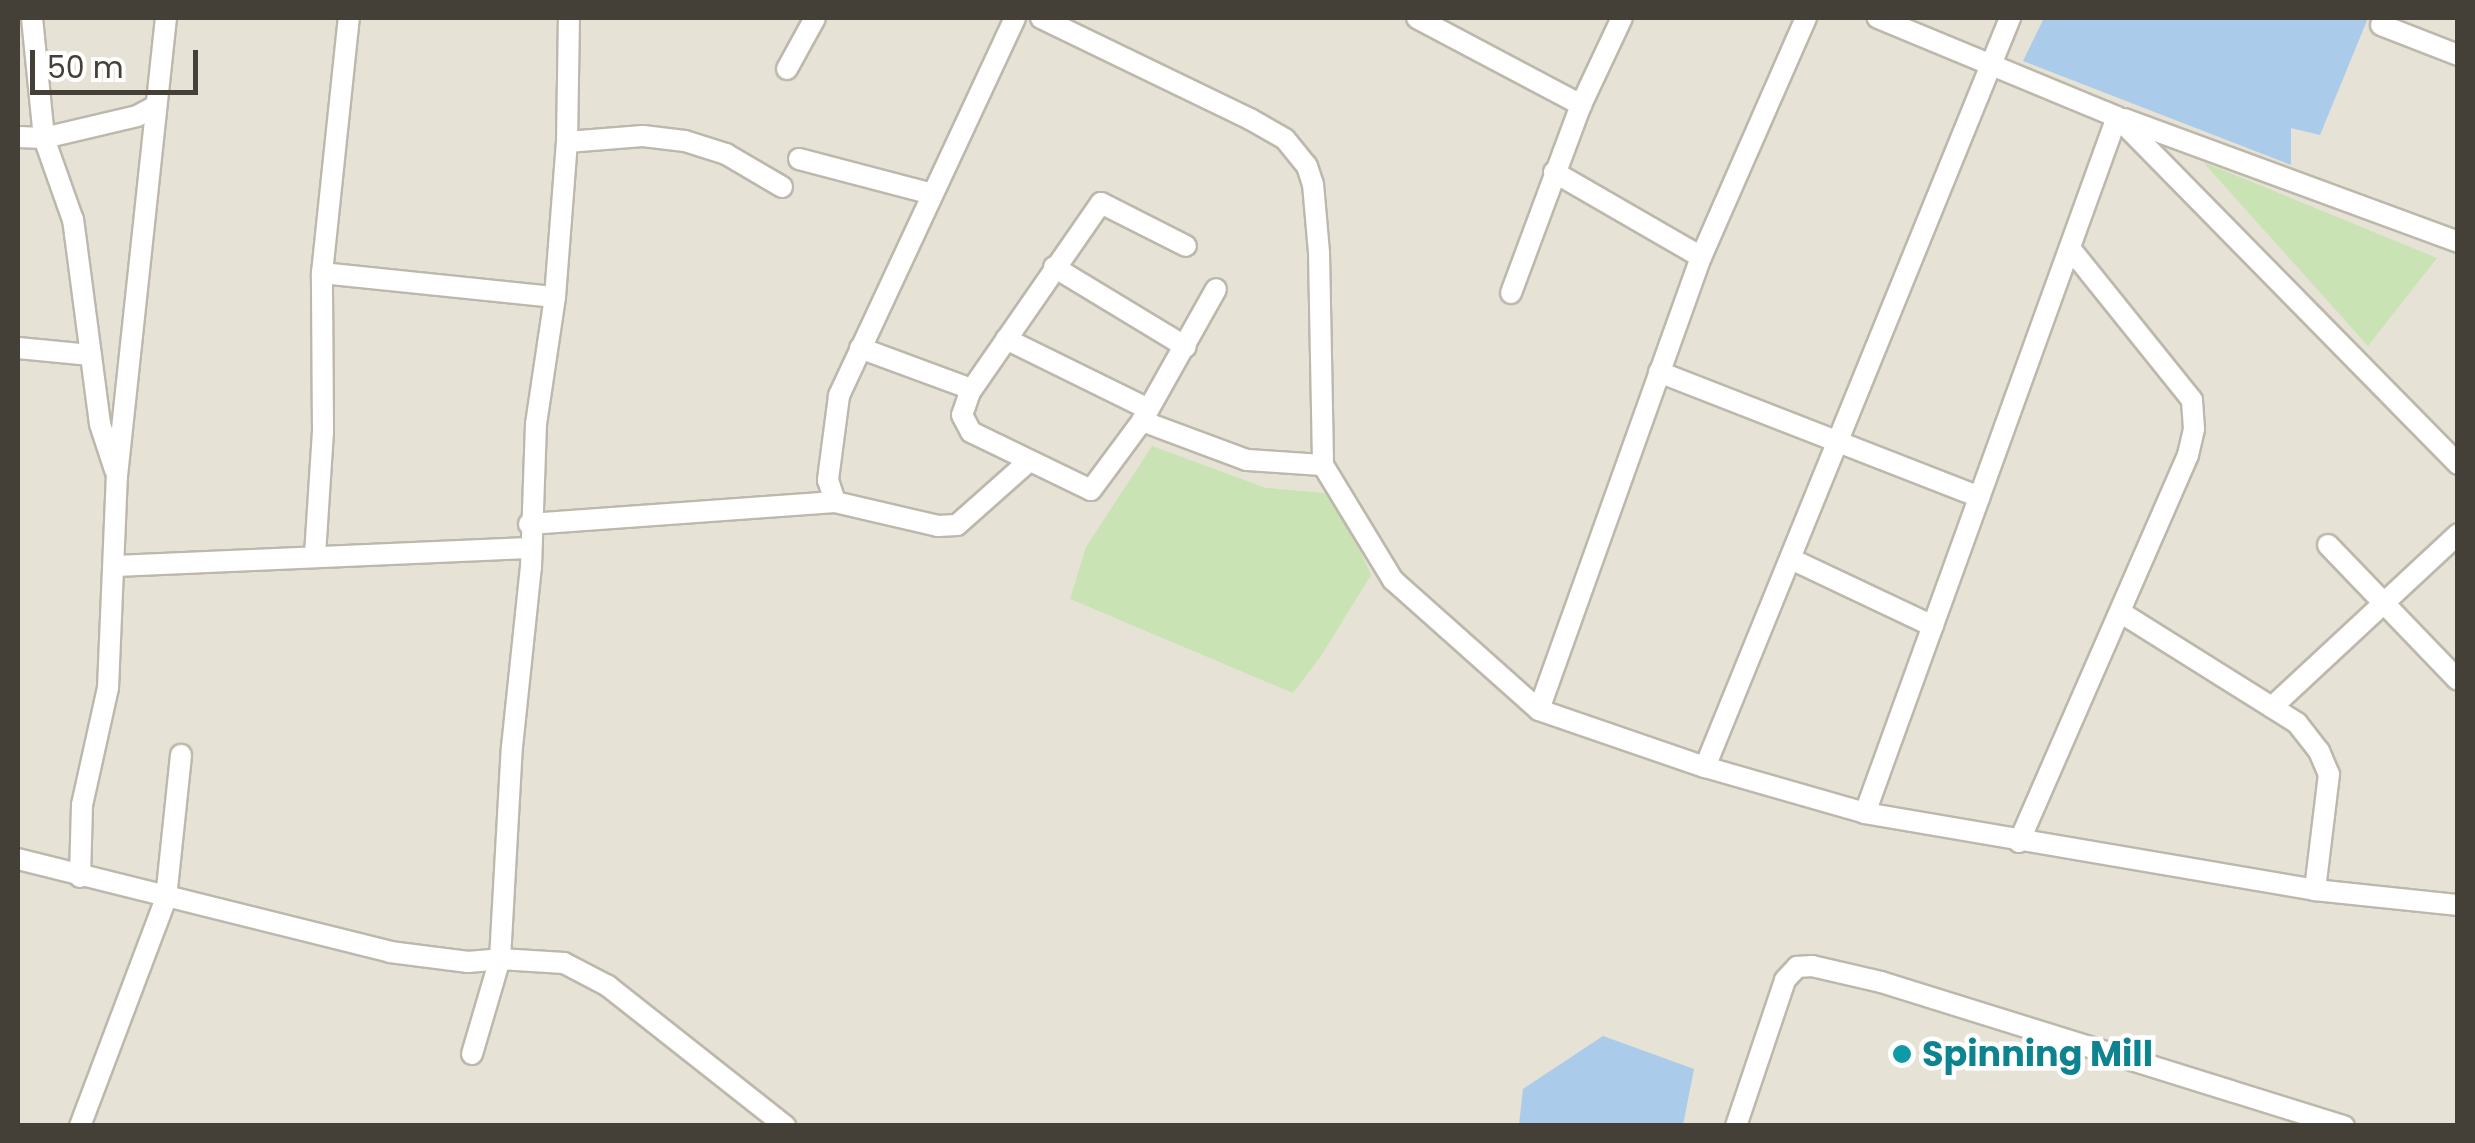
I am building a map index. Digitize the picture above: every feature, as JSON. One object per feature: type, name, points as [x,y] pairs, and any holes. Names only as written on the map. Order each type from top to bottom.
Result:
[{"type":"street","points":[[32,18],[44,138],[74,220],[100,424],[117,476]]},
{"type":"street","points":[[80,876],[82,805],[108,688],[117,476],[166,18]]},
{"type":"street","points":[[315,555],[324,432],[322,273],[349,18]]},
{"type":"street","points":[[472,1054],[500,959],[536,424],[555,297],[566,142],[569,18]]},
{"type":"street","points":[[787,68],[815,18]]},
{"type":"street","points":[[835,502],[828,480],[839,396],[1015,18]]},
{"type":"street","points":[[1041,18],[1250,119],[1285,139],[1307,166],[1314,184],[1319,253],[1323,466],[1393,580],[1538,710],[1705,767],[1865,813],[2315,890],[2458,905]]},
{"type":"street","points":[[1417,18],[1580,105]]},
{"type":"street","points":[[1511,293],[1580,105],[1622,18]]},
{"type":"street","points":[[1538,710],[1701,257],[1806,18]]},
{"type":"street","points":[[1878,18],[2117,117],[2458,242]]},
{"type":"street","points":[[1705,767],[2010,18]]},
{"type":"street","points":[[2381,24],[2458,55]]},
{"type":"street","points":[[18,137],[44,138],[137,116],[156,106]]},
{"type":"street","points":[[1865,813],[2117,117]]},
{"type":"street","points":[[2117,117],[2458,464]]},
{"type":"street","points":[[566,142],[642,136],[686,141],[726,154],[782,187]]},
{"type":"street","points":[[799,159],[932,194]]},
{"type":"street","points":[[1554,172],[1701,257]]},
{"type":"street","points":[[1186,246],[1101,202],[970,392],[964,424],[1029,461],[1091,490],[1098,487],[1186,347],[1216,290]]},
{"type":"street","points":[[2019,842],[2188,455],[2194,430],[2192,400],[2070,248]]},
{"type":"street","points":[[1054,267],[1186,347]]},
{"type":"street","points":[[322,273],[555,297]]},
{"type":"street","points":[[1006,339],[1145,415],[1248,460],[1323,466]]},
{"type":"street","points":[[18,348],[91,355]]},
{"type":"street","points":[[860,348],[970,392]]},
{"type":"street","points":[[1659,372],[1980,497]]},
{"type":"street","points":[[529,524],[835,502],[938,526],[957,525],[1029,461]]},
{"type":"street","points":[[2272,707],[2458,534]]},
{"type":"street","points":[[2328,545],[2458,680]]},
{"type":"street","points":[[114,566],[530,548]]},
{"type":"street","points":[[1791,559],[1933,626]]},
{"type":"street","points":[[2120,612],[2297,723],[2319,751],[2329,774],[2315,890]]},
{"type":"street","points":[[80,1126],[166,898],[181,755]]},
{"type":"street","points":[[18,859],[390,952],[468,962],[500,959],[564,964],[608,986],[784,1126]]},
{"type":"street","points":[[1736,1126],[1785,980],[1797,967],[1812,966],[1881,982],[2344,1126]]},
{"type":"shaded area","points":[[18,18],[2457,18],[2457,1125],[18,1125]]},
{"type":"green space","points":[[2203,162],[2437,258],[2368,346]]},
{"type":"green space","points":[[1152,446],[1266,488],[1335,494],[1371,575],[1293,693],[1070,599],[1086,547]]},
{"type":"water","points":[[2044,18],[2368,18],[2320,135],[2291,128],[2291,165],[2023,61]]},
{"type":"water","points":[[1603,1036],[1694,1069],[1683,1125],[1519,1125],[1523,1089]]},
{"type":"place","name":"Spinning Mill","points":[[1902,1054]]}]
